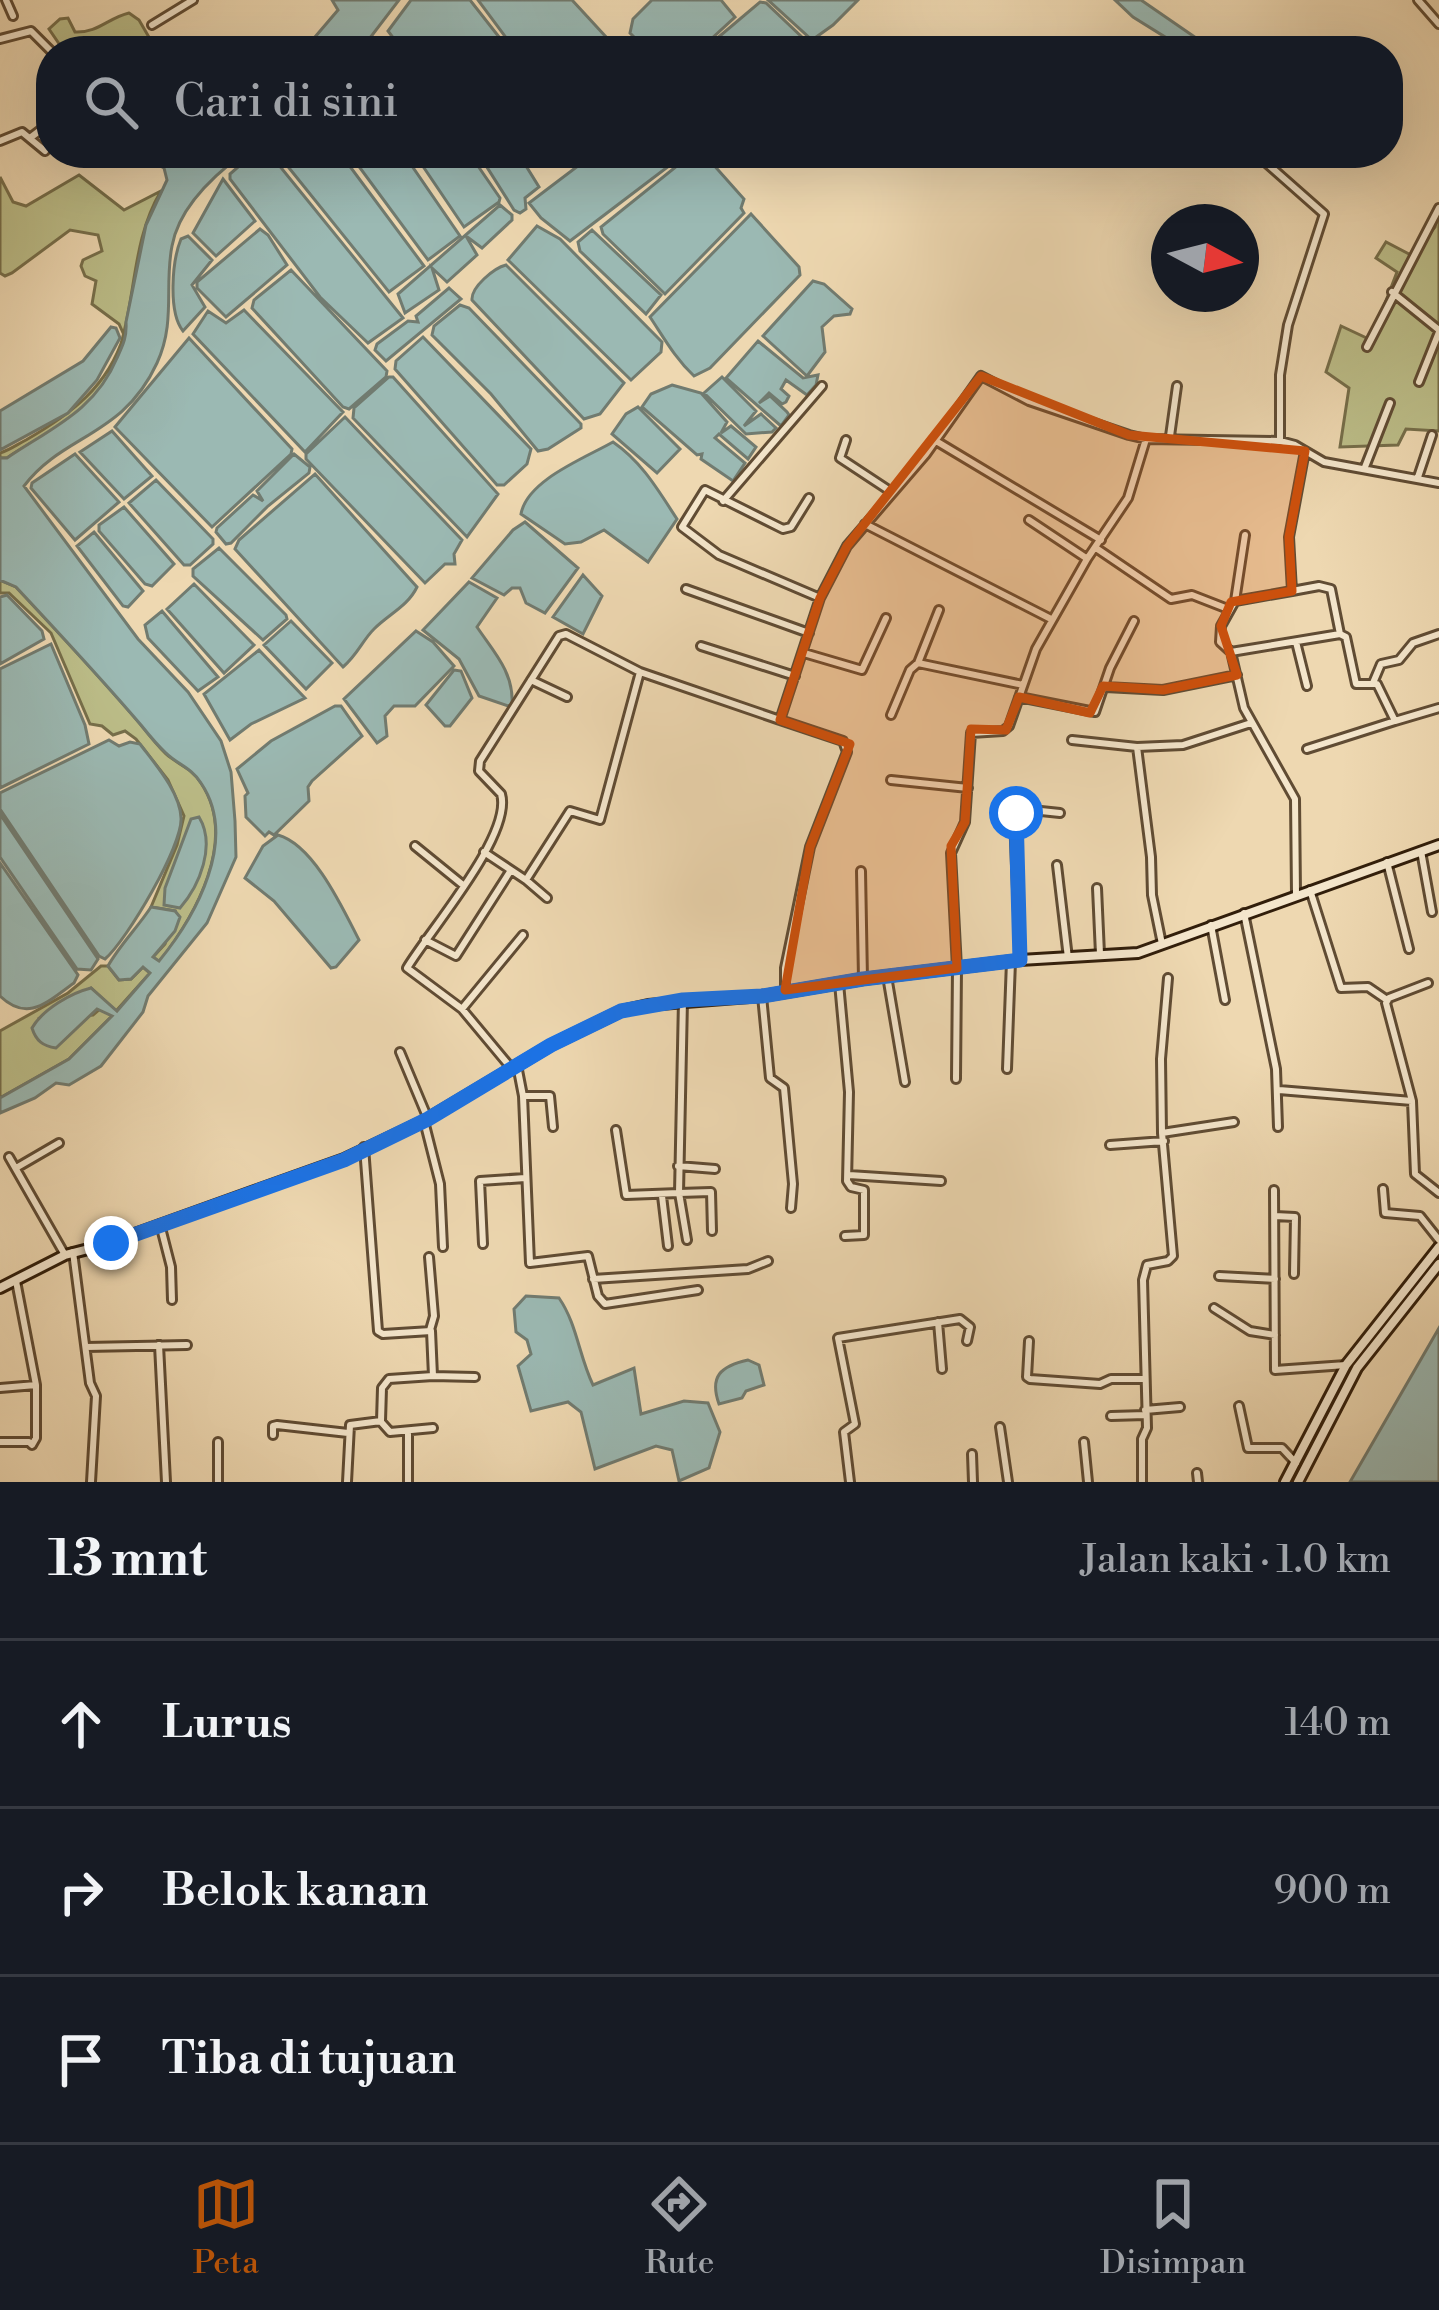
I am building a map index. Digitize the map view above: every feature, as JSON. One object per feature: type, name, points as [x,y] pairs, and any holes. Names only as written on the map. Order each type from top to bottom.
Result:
[{"type":"street","points":[[6,0],[13,16]]},
{"type":"street","points":[[173,0],[178,10]]},
{"type":"street","points":[[152,25],[193,0]]},
{"type":"street","points":[[1418,0],[1439,24]]},
{"type":"street","points":[[0,39],[31,31],[36,36]]},
{"type":"street","points":[[0,141],[22,132],[36,143]]},
{"type":"street","points":[[30,138],[36,133]]},
{"type":"street","points":[[1272,168],[1324,214],[1288,325],[1280,375],[1280,441]]},
{"type":"street","points":[[1367,347],[1439,208]]},
{"type":"street","points":[[1392,292],[1439,331],[1419,382]]},
{"type":"street","points":[[780,720],[820,598],[848,547],[984,376],[1029,401],[1146,439],[1280,441],[1324,462],[1439,483]]},
{"type":"street","points":[[723,501],[822,386]]},
{"type":"street","points":[[1170,437],[1177,386]]},
{"type":"street","points":[[1365,467],[1390,403]]},
{"type":"street","points":[[1418,477],[1432,435]]},
{"type":"street","points":[[956,1078],[951,853],[965,822],[971,733],[1006,730],[1052,619],[1127,498],[1146,439]]},
{"type":"street","points":[[846,440],[840,458],[891,492]]},
{"type":"street","points":[[936,441],[1098,544],[1172,599],[1192,595],[1228,609]]},
{"type":"street","points":[[1292,591],[1289,537],[1305,451]]},
{"type":"street","points":[[809,497],[788,530],[705,490],[682,527],[719,555],[820,598]]},
{"type":"street","points":[[1030,520],[1087,559]]},
{"type":"street","points":[[865,524],[1052,619]]},
{"type":"street","points":[[1245,536],[1234,601],[1220,642],[1231,652],[1244,708],[1295,799],[1296,894]]},
{"type":"street","points":[[1234,601],[1329,586],[1340,634]]},
{"type":"street","points":[[686,589],[809,633]]},
{"type":"street","points":[[891,715],[938,610]]},
{"type":"street","points":[[804,653],[862,670],[886,618]]},
{"type":"street","points":[[1018,697],[1090,713],[1099,707],[1103,686],[1134,621]]},
{"type":"street","points":[[698,1290],[605,1304],[586,1255],[531,1264],[523,1096],[514,1067],[461,1009],[408,971],[502,816],[504,802],[479,771],[479,761],[559,636],[566,634],[640,672],[843,741],[847,752],[810,847],[787,956],[785,990]]},
{"type":"street","points":[[1231,652],[1340,634],[1346,637],[1356,685],[1378,684],[1395,721]]},
{"type":"street","points":[[1373,682],[1381,664],[1400,660],[1413,643],[1439,634]]},
{"type":"street","points":[[1296,641],[1307,686]]},
{"type":"street","points":[[700,646],[795,676]]},
{"type":"street","points":[[918,663],[1023,685]]},
{"type":"street","points":[[526,880],[570,811],[600,820],[640,672]]},
{"type":"street","points":[[1103,686],[1163,690],[1238,675]]},
{"type":"street","points":[[532,680],[567,697]]},
{"type":"street","points":[[1307,749],[1439,708]]},
{"type":"street","points":[[1072,740],[1137,747],[1202,741],[1252,723]]},
{"type":"street","points":[[1137,747],[1152,895],[1162,944]]},
{"type":"street","points":[[891,780],[968,788]]},
{"type":"street","points":[[1007,1069],[1016,960],[1016,813],[1022,809],[1060,813]]},
{"type":"street","points":[[1,1284],[69,1253],[344,1160],[426,1120],[621,1011],[1016,960],[1100,958],[1162,944],[1439,845]]},
{"type":"street","points":[[415,846],[463,885]]},
{"type":"street","points":[[1421,851],[1432,912]]},
{"type":"street","points":[[484,852],[547,898]]},
{"type":"street","points":[[1387,862],[1409,949]]},
{"type":"street","points":[[1057,865],[1068,958]]},
{"type":"street","points":[[425,940],[456,956],[511,870]]},
{"type":"street","points":[[861,871],[863,979]]},
{"type":"street","points":[[1096,888],[1100,958]]},
{"type":"street","points":[[1310,890],[1340,988],[1362,985],[1387,1000],[1412,1101],[1415,1174],[1439,1193]]},
{"type":"street","points":[[1244,914],[1267,1014],[1279,1090],[1278,1127]]},
{"type":"street","points":[[1211,925],[1225,1000]]},
{"type":"street","points":[[461,1009],[524,935]]},
{"type":"street","points":[[887,976],[905,1082]]},
{"type":"street","points":[[1142,1482],[1144,1270],[1173,1256],[1163,1137],[1168,978]]},
{"type":"street","points":[[839,982],[849,1091],[848,1175],[850,1187],[864,1190],[865,1233],[845,1236]]},
{"type":"street","points":[[1387,1000],[1428,983]]},
{"type":"street","points":[[762,996],[770,1078],[784,1088],[791,1208]]},
{"type":"street","points":[[683,1000],[678,1166],[687,1240]]},
{"type":"street","points":[[400,1052],[426,1120],[438,1172],[443,1246]]},
{"type":"street","points":[[1279,1090],[1412,1101]]},
{"type":"street","points":[[523,1096],[550,1096],[553,1127]]},
{"type":"street","points":[[1110,1145],[1234,1122]]},
{"type":"street","points":[[616,1130],[626,1195],[711,1192],[712,1231]]},
{"type":"street","points":[[16,1168],[59,1143]]},
{"type":"street","points":[[364,1147],[378,1330],[383,1334],[430,1331]]},
{"type":"street","points":[[9,1157],[69,1253],[96,1396],[91,1482]]},
{"type":"street","points":[[678,1166],[715,1169]]},
{"type":"street","points":[[848,1175],[941,1181]]},
{"type":"street","points":[[483,1244],[480,1181],[525,1178]]},
{"type":"street","points":[[1285,1482],[1346,1365],[1439,1244],[1418,1215],[1385,1213],[1383,1189]]},
{"type":"street","points":[[1274,1190],[1274,1368],[1278,1372],[1346,1365]]},
{"type":"street","points":[[662,1196],[668,1246]]},
{"type":"street","points":[[1275,1216],[1295,1217],[1294,1274]]},
{"type":"street","points":[[160,1224],[171,1267],[172,1300]]},
{"type":"street","points":[[429,1256],[433,1376]]},
{"type":"street","points":[[593,1279],[748,1269],[768,1261]]},
{"type":"street","points":[[1298,1482],[1357,1368],[1439,1264]]},
{"type":"street","points":[[1219,1276],[1275,1279]]},
{"type":"street","points":[[0,1442],[34,1444],[36,1385],[16,1277]]},
{"type":"street","points":[[1214,1308],[1250,1331],[1275,1335]]},
{"type":"street","points":[[850,1482],[844,1432],[855,1424],[838,1338],[964,1319],[970,1327],[967,1341]]},
{"type":"street","points":[[938,1322],[942,1369]]},
{"type":"street","points":[[1029,1341],[1030,1379],[1100,1384],[1112,1379],[1145,1379]]},
{"type":"street","points":[[159,1345],[166,1482]]},
{"type":"street","points":[[86,1347],[188,1345]]},
{"type":"street","points":[[433,1428],[386,1431],[382,1388],[386,1380],[475,1377]]},
{"type":"street","points":[[0,1388],[36,1385]]},
{"type":"street","points":[[1238,1406],[1248,1448],[1280,1447],[1296,1463]]},
{"type":"street","points":[[1111,1416],[1180,1408]]},
{"type":"street","points":[[347,1482],[352,1423],[382,1421]]},
{"type":"street","points":[[273,1435],[273,1426],[278,1425],[348,1433]]},
{"type":"street","points":[[1000,1427],[1008,1482]]},
{"type":"street","points":[[408,1432],[408,1482]]},
{"type":"street","points":[[218,1442],[218,1482]]},
{"type":"street","points":[[1084,1442],[1088,1482]]},
{"type":"street","points":[[972,1454],[973,1482]]},
{"type":"highlighted area","points":[[981,376],[1129,435],[1305,451],[1289,537],[1292,591],[1231,602],[1221,626],[1237,675],[1163,690],[1103,686],[1090,713],[1019,697],[1006,730],[971,729],[965,822],[951,846],[957,968],[785,990],[810,847],[850,744],[780,720],[820,598],[847,546]]},
{"type":"green space","points":[[129,13],[148,36],[54,36],[49,29],[68,18],[75,32],[83,32]]},
{"type":"green space","points":[[79,175],[124,210],[161,191],[140,245],[123,334],[119,324],[92,304],[96,281],[85,276],[81,266],[83,260],[102,251],[98,235],[70,230],[12,273],[0,273],[0,177],[13,202],[26,206]]},
{"type":"green space","points":[[1439,203],[1439,431],[1406,429],[1398,445],[1340,447],[1349,388],[1326,372],[1341,326],[1371,340],[1397,272],[1376,258],[1386,242],[1411,255],[1435,227]]},
{"type":"green space","points":[[120,346],[104,383],[85,407],[7,458],[0,458],[0,453],[42,430],[86,397]]},
{"type":"green space","points":[[0,580],[16,587],[163,751],[197,778],[212,805],[216,829],[208,877],[186,923],[159,962],[153,957],[165,944],[175,911],[151,907],[184,816],[168,780],[136,739],[125,731],[113,735],[90,724],[51,633],[9,593],[0,593]]},
{"type":"green space","points":[[101,966],[108,966],[119,980],[131,979],[143,967],[150,973],[116,1011],[91,988],[38,1019],[93,1015],[101,1008],[112,1016],[69,1059],[0,1098],[0,1031],[68,993]]},
{"type":"water","points":[[332,0],[399,0],[371,36],[316,36],[338,10]]},
{"type":"water","points":[[411,0],[470,0],[498,36],[392,36],[388,31]]},
{"type":"water","points":[[478,0],[572,0],[605,36],[505,36]]},
{"type":"water","points":[[652,0],[721,0],[735,17],[714,36],[633,36],[633,19]]},
{"type":"water","points":[[768,0],[858,0],[818,36],[808,36]]},
{"type":"water","points":[[1115,0],[1141,0],[1193,36],[1163,36]]},
{"type":"water","points":[[760,2],[801,36],[720,36]]},
{"type":"water","points":[[164,168],[225,168],[199,193],[176,232],[166,333],[157,363],[127,406],[56,455],[24,486],[138,639],[188,692],[221,741],[231,772],[236,857],[207,923],[148,996],[143,1012],[101,1066],[69,1085],[56,1083],[0,1113],[0,1098],[69,1059],[112,1016],[97,1009],[56,1048],[36,1036],[32,1028],[37,1021],[58,1003],[91,988],[117,1011],[150,973],[143,967],[131,979],[119,980],[108,966],[112,959],[151,907],[175,911],[180,917],[175,931],[153,957],[159,961],[199,900],[214,852],[212,805],[197,778],[159,747],[16,587],[0,580],[0,458],[7,458],[84,405],[108,376],[123,345],[146,225],[167,180]]},
{"type":"water","points":[[237,168],[281,168],[403,318],[368,343],[320,297],[230,174]]},
{"type":"water","points":[[289,168],[351,168],[424,266],[389,292]]},
{"type":"water","points":[[360,168],[413,168],[460,236],[428,260]]},
{"type":"water","points":[[424,168],[479,168],[500,198],[464,227]]},
{"type":"water","points":[[488,168],[527,168],[539,187],[525,198],[526,209],[514,210]]},
{"type":"water","points":[[575,168],[666,168],[570,241],[529,203]]},
{"type":"water","points":[[674,168],[716,168],[744,199],[744,213],[665,294],[601,227]]},
{"type":"water","points":[[223,179],[255,221],[216,256],[193,233]]},
{"type":"water","points":[[500,205],[512,220],[482,248],[466,236],[477,255],[447,282],[432,268],[439,290],[405,313],[398,294]]},
{"type":"water","points":[[751,214],[799,267],[800,275],[710,368],[694,376],[650,317]]},
{"type":"water","points":[[537,226],[560,239],[662,342],[661,352],[631,380],[508,260]]},
{"type":"water","points":[[260,229],[287,265],[226,317],[197,288],[197,282]]},
{"type":"water","points":[[592,230],[661,295],[646,314],[580,251],[578,242]]},
{"type":"water","points":[[188,236],[212,260],[192,285],[205,307],[183,331],[175,312],[173,286],[178,248]]},
{"type":"water","points":[[506,265],[624,383],[600,414],[584,419],[472,300],[484,279]]},
{"type":"water","points":[[291,270],[387,371],[349,409],[252,308],[254,300]]},
{"type":"water","points":[[813,281],[824,284],[852,309],[822,327],[825,352],[807,376],[763,336]]},
{"type":"water","points":[[449,288],[461,299],[386,361],[375,350],[408,321],[418,322],[416,316]]},
{"type":"water","points":[[460,305],[469,308],[581,428],[538,451],[491,394],[432,335],[434,326]]},
{"type":"water","points":[[244,310],[343,412],[305,452],[193,334],[208,311],[226,323]]},
{"type":"water","points":[[111,327],[120,338],[97,380],[68,413],[0,450],[0,411],[83,361]]},
{"type":"water","points":[[423,337],[531,449],[527,464],[504,485],[497,485],[395,369],[396,361]]},
{"type":"water","points":[[189,338],[292,449],[212,527],[115,427]]},
{"type":"water","points":[[758,341],[803,378],[818,375],[807,395],[786,380],[781,389],[789,396],[786,402],[782,404],[769,393],[759,403],[770,396],[787,412],[781,426],[726,378]]},
{"type":"water","points":[[389,377],[498,494],[467,537],[353,418],[354,408]]},
{"type":"water","points":[[722,377],[756,411],[744,426],[761,414],[776,428],[772,432],[746,434],[704,393]]},
{"type":"water","points":[[672,385],[701,393],[727,422],[721,433],[731,426],[756,447],[748,459],[719,434],[715,438],[745,463],[733,481],[642,407],[651,394]]},
{"type":"water","points":[[638,407],[680,449],[657,473],[612,434],[626,414]]},
{"type":"water","points":[[345,417],[462,540],[454,554],[455,564],[445,564],[425,583],[306,459]]},
{"type":"water","points":[[112,431],[152,476],[124,499],[80,452]]},
{"type":"water","points":[[613,442],[641,468],[677,519],[648,562],[604,530],[565,544],[521,514],[545,480]]},
{"type":"water","points":[[75,454],[119,502],[75,540],[31,488]]},
{"type":"water","points":[[294,454],[310,467],[309,473],[226,544],[217,528],[253,495],[263,501],[257,491]]},
{"type":"water","points":[[315,474],[417,587],[343,667],[235,549],[239,540]]},
{"type":"water","points":[[156,480],[213,539],[190,565],[184,565],[129,503]]},
{"type":"water","points":[[124,507],[174,564],[152,586],[145,584],[99,531],[99,525]]},
{"type":"water","points":[[525,522],[578,568],[545,613],[526,603],[520,588],[504,595],[472,578]]},
{"type":"water","points":[[94,532],[143,591],[128,607],[77,546]]},
{"type":"water","points":[[219,548],[286,615],[263,640],[193,576],[193,569]]},
{"type":"water","points":[[583,575],[602,596],[583,634],[553,617]]},
{"type":"water","points":[[469,582],[497,598],[477,627],[506,672],[512,692],[508,706],[479,696],[459,659],[423,630]]},
{"type":"water","points":[[194,584],[254,645],[224,673],[167,609]]},
{"type":"water","points":[[7,595],[42,631],[44,639],[0,664],[0,597]]},
{"type":"water","points":[[162,611],[218,677],[198,691],[148,638],[145,625]]},
{"type":"water","points":[[291,621],[332,663],[306,689],[264,645]]},
{"type":"water","points":[[416,631],[454,666],[415,706],[394,706],[385,716],[387,736],[377,743],[344,699]]},
{"type":"water","points":[[51,644],[89,744],[0,788],[0,669]]},
{"type":"water","points":[[259,650],[305,698],[251,724],[230,740],[204,694]]},
{"type":"water","points":[[454,670],[461,671],[472,698],[445,726],[426,705]]},
{"type":"water","points":[[341,706],[362,736],[312,781],[309,801],[274,835],[265,836],[246,817],[248,793],[237,769],[271,741]]},
{"type":"water","points":[[109,740],[119,746],[140,744],[172,788],[181,818],[173,849],[152,892],[105,959],[0,809],[0,793]]},
{"type":"water","points":[[0,814],[98,959],[91,970],[77,969],[0,857]]},
{"type":"water","points":[[199,817],[206,852],[199,876],[180,908],[164,905],[165,888],[191,819]]},
{"type":"water","points":[[278,835],[315,864],[359,940],[336,967],[331,968],[274,901],[245,878],[263,846]]},
{"type":"water","points":[[0,863],[78,975],[55,997],[29,1009],[0,996]]},
{"type":"water","points":[[526,1296],[559,1298],[593,1385],[634,1368],[641,1414],[684,1401],[708,1403],[720,1432],[709,1468],[679,1481],[672,1450],[656,1446],[595,1469],[581,1412],[568,1402],[531,1411],[518,1366],[531,1354],[527,1340],[516,1332],[514,1309]]},
{"type":"water","points":[[1439,1328],[1439,1482],[1350,1482]]},
{"type":"water","points":[[748,1360],[759,1365],[764,1385],[719,1404],[720,1374]]},
{"type":"route","points":[[111,1243],[344,1160],[428,1119],[551,1045],[621,1011],[1020,960],[1016,813]]}]
